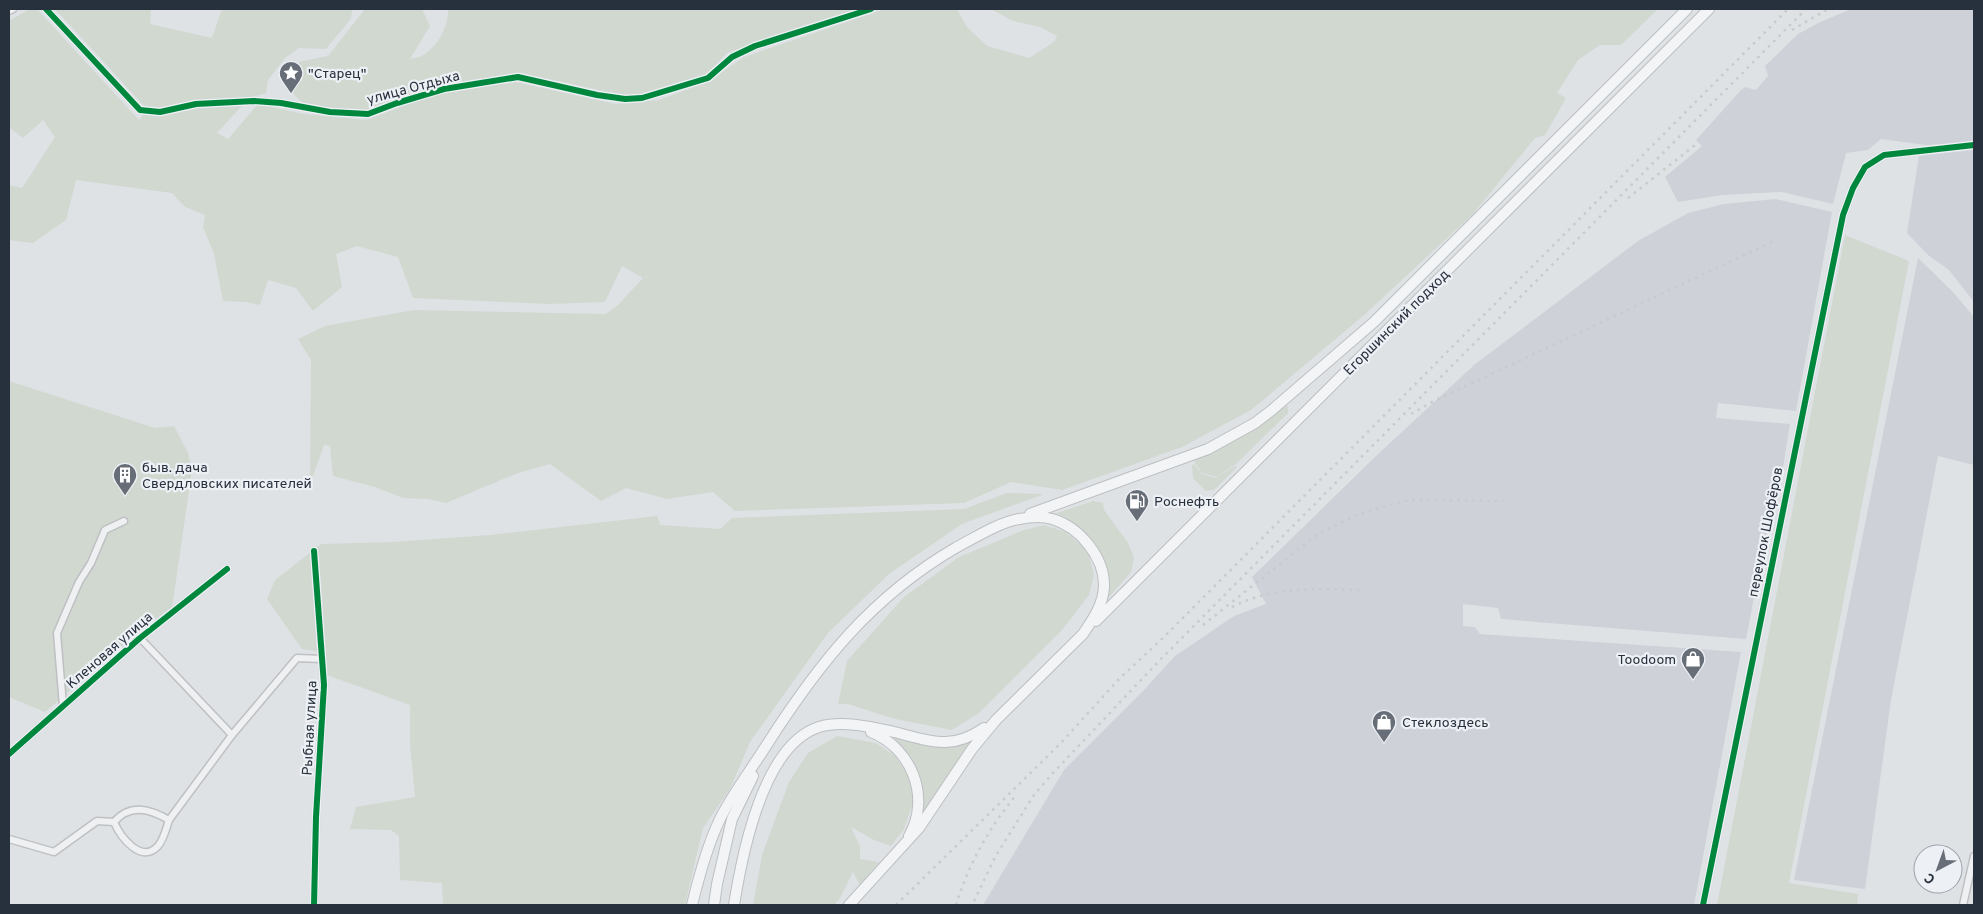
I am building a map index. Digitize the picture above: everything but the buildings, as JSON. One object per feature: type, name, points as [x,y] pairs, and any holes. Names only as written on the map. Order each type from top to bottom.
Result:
[{"type":"main road","name":"Егоршинский подход","points":[[767,746],[786,713],[844,638],[890,594],[930,564],[971,539],[1017,519],[1208,448],[1255,423],[1311,378],[1374,322],[1687,9]]},
{"type":"main road","name":"Егоршинский подход","points":[[1083,634],[1709,9]]},
{"type":"main road","points":[[849,905],[897,855],[923,824],[972,749],[996,720],[1083,634],[1099,609],[1103,595],[1104,576],[1098,557],[1084,540],[1060,522],[1044,517],[1017,519]]},
{"type":"main road","points":[[734,905],[742,859],[753,818],[770,777],[779,760],[790,746],[808,732],[830,725],[848,725],[890,731],[938,742],[952,742],[963,740],[975,734],[996,720]]},
{"type":"main road","points":[[848,725],[880,736],[890,743],[905,759],[914,777],[918,794],[917,813],[913,828],[897,855]]},
{"type":"main road","points":[[692,905],[707,853],[720,819],[767,746]]},
{"type":"main road","points":[[714,905],[732,819],[767,746]]},
{"type":"street","name":"улица Отдыха","points":[[46,9],[140,110],[160,112],[196,104],[254,101],[282,103],[330,112],[368,114],[444,88],[518,77],[597,95],[624,99],[642,98],[708,78],[732,57],[755,46],[871,9]]},
{"type":"street","name":"переулок Шофёров","points":[[1703,905],[1843,215],[1853,188],[1865,167],[1884,155],[1974,145]]},
{"type":"street","points":[[63,706],[57,633],[79,582],[91,563],[105,530],[115,527],[124,521]]},
{"type":"street","name":"Рыбная улица","points":[[314,551],[324,685],[316,816],[314,905]]},
{"type":"street","name":"Кленовая улица","points":[[9,754],[140,638],[227,569]]},
{"type":"street","points":[[140,638],[232,735]]},
{"type":"street","name":"Рыбная улица","points":[[114,822],[118,831],[132,847],[139,851],[148,851],[156,848],[160,844],[169,820],[232,735],[297,658],[322,659]]},
{"type":"street","points":[[9,839],[54,852],[97,821],[114,822],[120,814],[138,809],[158,813],[169,820]]},
{"type":"street","points":[[1963,905],[1974,856]]},
{"type":"shaded area","points":[[30,9],[37,9],[139,120],[147,109],[55,9],[151,9],[150,24],[212,38],[222,9],[353,9],[350,20],[326,49],[299,48],[285,58],[268,80],[266,93],[249,98],[217,133],[228,139],[258,104],[304,114],[366,120],[444,91],[515,82],[615,104],[659,100],[707,82],[744,57],[885,9],[957,9],[967,27],[987,46],[1029,58],[1054,42],[1057,36],[1040,27],[1013,21],[991,9],[1658,9],[1621,45],[1600,45],[1578,60],[1557,93],[1566,98],[1545,135],[1535,138],[1473,214],[1363,316],[1251,410],[1182,447],[1062,490],[1011,482],[964,503],[735,511],[713,492],[667,499],[626,488],[601,501],[550,464],[518,473],[446,503],[429,499],[403,498],[375,487],[333,476],[330,446],[324,445],[310,484],[311,360],[298,339],[325,326],[414,310],[606,314],[618,305],[643,278],[622,266],[605,302],[549,304],[413,298],[398,257],[357,246],[336,254],[342,287],[313,311],[296,288],[268,280],[260,305],[223,301],[214,254],[203,227],[205,215],[185,207],[172,193],[76,180],[66,220],[33,243],[9,240],[9,185],[22,188],[55,137],[43,120],[23,138],[9,127],[9,21]]},
{"type":"shaded area","points":[[365,9],[422,9],[430,26],[410,59],[423,55],[439,40],[445,28],[448,9],[859,9],[802,26],[727,53],[706,75],[632,97],[521,73],[422,88],[368,110],[306,106],[288,89],[298,62],[328,56]]},
{"type":"shaded area","points":[[1851,9],[1974,9],[1974,142],[1925,145],[1881,139],[1868,150],[1846,153],[1833,204],[1782,192],[1722,195],[1678,202],[1665,177],[1702,146],[1696,140],[1741,90],[1745,87],[1756,90],[1768,76],[1765,66],[1798,34]]},
{"type":"shaded area","points":[[1974,150],[1974,302],[1949,270],[1928,255],[1907,233],[1919,156]]},
{"type":"shaded area","points":[[1776,199],[1832,212],[1796,411],[1718,403],[1716,418],[1790,424],[1776,511],[1771,510],[1746,639],[1501,619],[1498,608],[1463,604],[1463,626],[1475,627],[1480,634],[1741,652],[1694,905],[983,905],[1064,770],[1144,690],[1175,656],[1234,616],[1266,604],[1252,577],[1376,456],[1474,365],[1638,241],[1688,213],[1724,204]]},
{"type":"shaded area","points":[[1845,235],[1909,261],[1789,883],[1858,894],[1857,905],[1717,905]]},
{"type":"shaded area","points":[[1918,258],[1952,291],[1974,317],[1974,465],[1938,456],[1891,700],[1865,889],[1794,880]]},
{"type":"shaded area","points":[[9,381],[155,428],[174,426],[188,453],[192,470],[172,608],[148,624],[45,712],[9,697]]},
{"type":"shaded area","points":[[1288,406],[1288,413],[1236,464],[1217,477],[1202,473],[1195,463],[1195,460],[1227,443],[1281,407]]},
{"type":"shaded area","points":[[1194,464],[1202,474],[1216,478],[1235,466],[1237,467],[1214,490],[1206,491],[1193,478],[1192,466]]},
{"type":"shaded area","points":[[1007,493],[1044,494],[962,524],[889,574],[828,633],[750,742],[730,789],[703,828],[685,905],[443,905],[442,883],[400,880],[399,836],[391,830],[350,829],[356,807],[415,797],[410,744],[410,705],[327,675],[322,652],[302,649],[267,599],[275,580],[321,544],[393,542],[490,535],[657,516],[660,525],[720,529],[732,518],[964,509]]},
{"type":"shaded area","points":[[1093,501],[1103,503],[1104,510],[1128,543],[1134,558],[1131,572],[1108,598],[1107,570],[1103,559],[1064,519],[1054,514]]},
{"type":"shaded area","points":[[1044,525],[1066,532],[1088,552],[1094,575],[1089,595],[1062,630],[979,713],[952,730],[895,719],[848,704],[838,704],[847,661],[904,597],[959,557],[1024,530]]},
{"type":"shaded area","points":[[868,727],[939,742],[984,729],[926,819],[917,813],[910,767]]},
{"type":"shaded area","points":[[837,736],[876,743],[895,756],[910,778],[914,800],[904,829],[891,846],[874,840],[851,827],[860,846],[860,859],[879,862],[860,885],[853,872],[840,898],[834,905],[753,905],[762,855],[789,782],[808,753]]},
{"type":"railway","points":[[896,905],[1059,745],[1119,679],[1164,637],[1788,9]]},
{"type":"railway","points":[[974,901],[995,857],[1034,795],[1052,774],[1160,660],[1806,9]]},
{"type":"railway","points":[[1792,30],[1828,9]]},
{"type":"railway","points":[[1628,198],[1699,142]]},
{"type":"railway","points":[[1411,414],[1434,401],[1774,241]]},
{"type":"railway","points":[[1203,625],[1318,534],[1361,513],[1409,500],[1503,501]]},
{"type":"railway","points":[[1232,607],[1247,600],[1278,592],[1311,589],[1360,590]]},
{"type":"railway","points":[[956,905],[967,875],[981,846],[1017,794]]},
{"type":"cycle path","points":[[46,9],[140,110],[160,112],[196,104],[254,101],[281,103],[330,112],[368,114],[444,89],[518,77],[597,95],[625,99],[642,98],[708,78],[732,57],[755,46],[871,9]]},
{"type":"cycle path","points":[[1703,905],[1843,215],[1853,188],[1865,167],[1884,155],[1974,145]]},
{"type":"cycle path","points":[[314,551],[324,685],[316,817],[314,905]]},
{"type":"cycle path","points":[[9,754],[140,638],[227,569]]},
{"type":"place","name":"\"Старец\"","points":[[291,94]]},
{"type":"place","name":"быв. дача Свердловских писателей","points":[[125,496]]},
{"type":"place","name":"Роснефть","points":[[1137,522]]},
{"type":"place","name":"Toodoom","points":[[1693,680]]},
{"type":"place","name":"Стеклоздесь","points":[[1384,743]]}]
